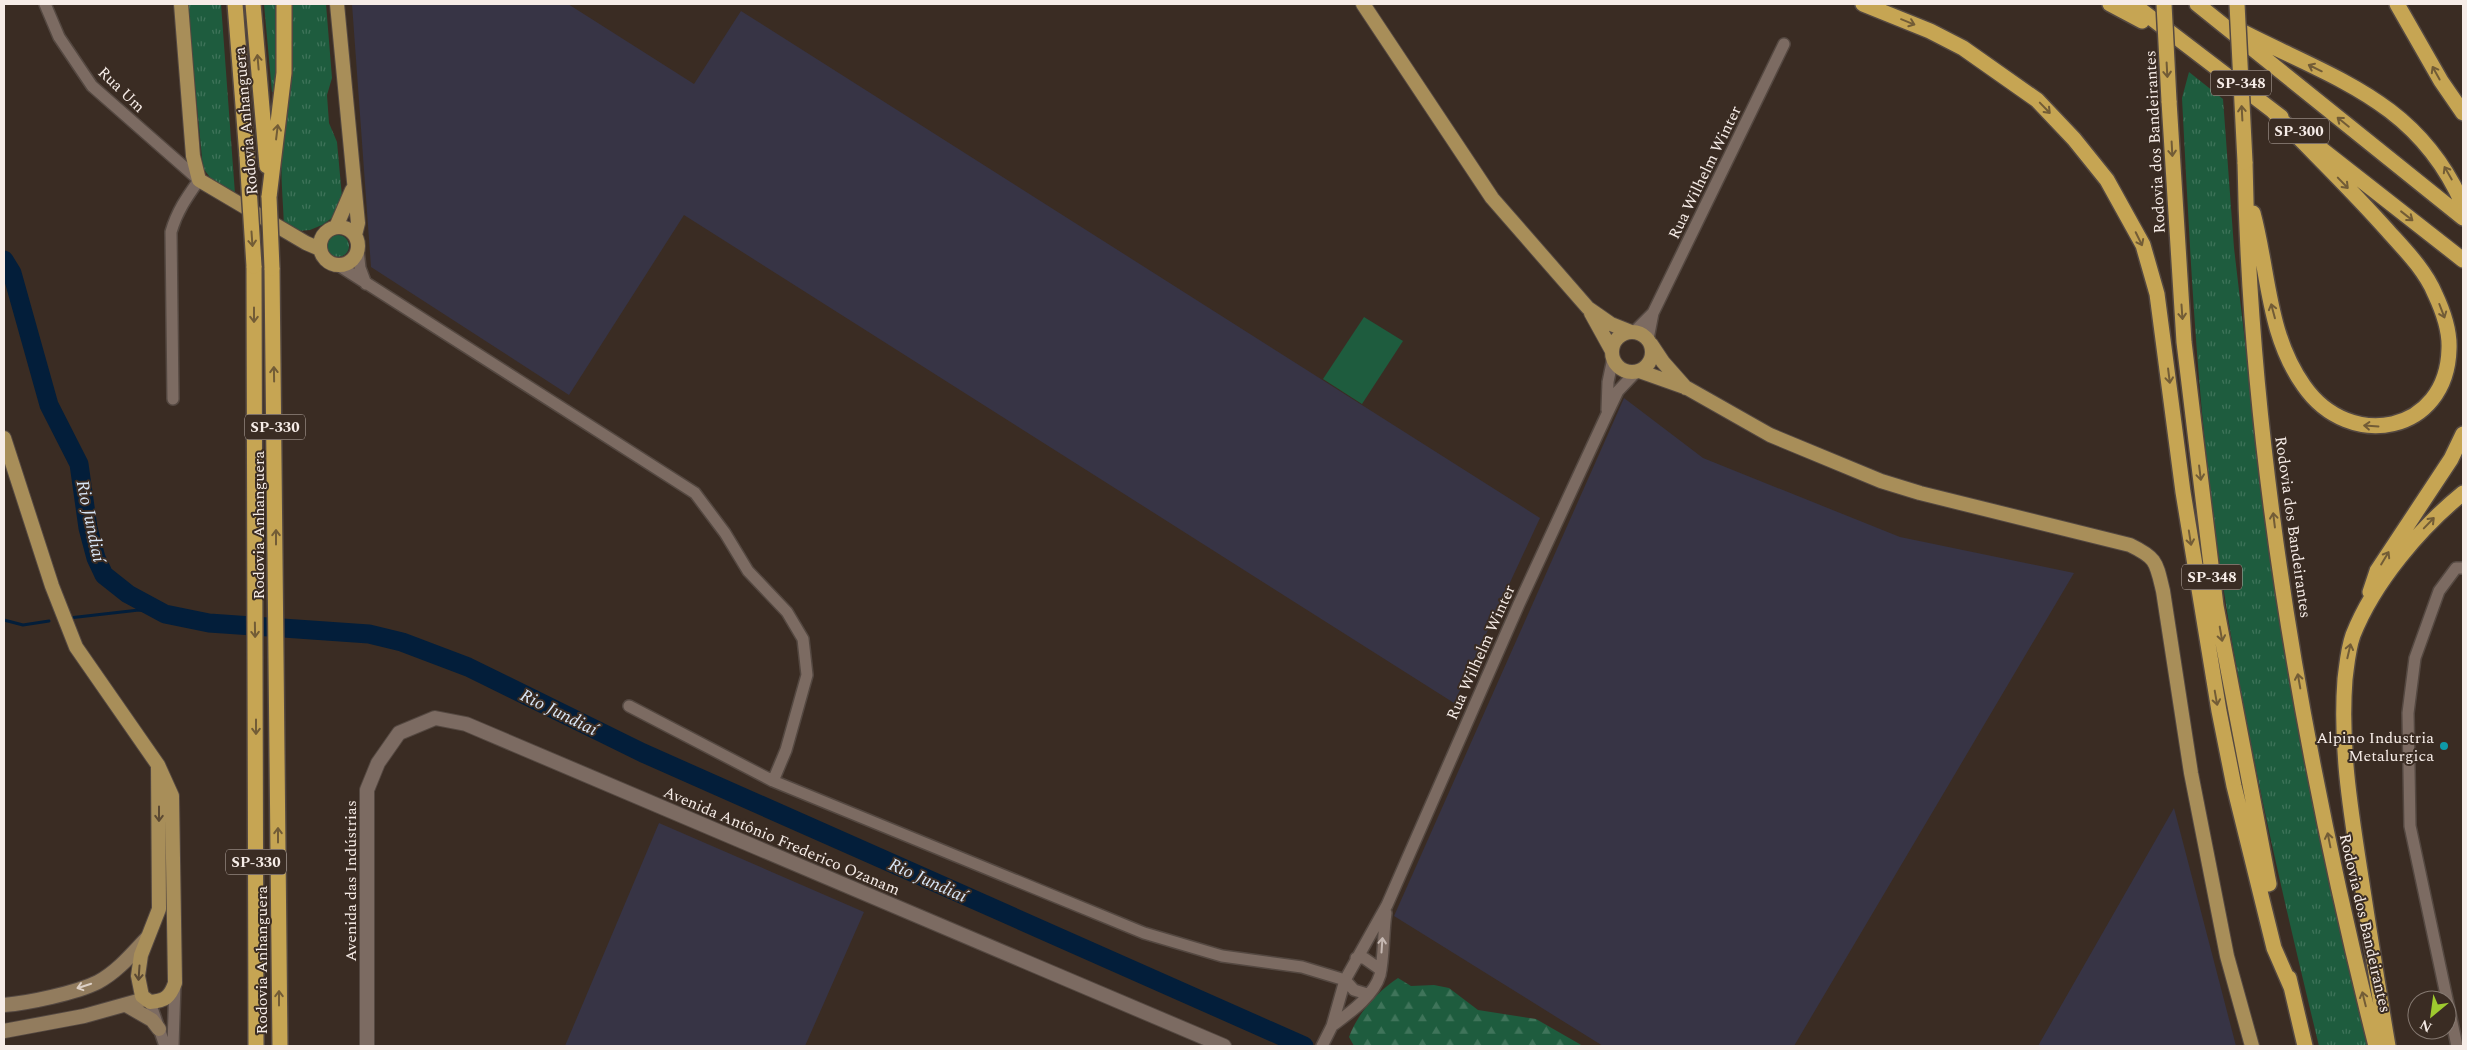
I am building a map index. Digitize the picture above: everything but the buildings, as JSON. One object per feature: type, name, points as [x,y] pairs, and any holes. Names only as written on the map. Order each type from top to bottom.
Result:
[{"type":"highway","name":"Rodovia Anhanguera","points":[[235,4],[254,266],[256,1046]]},
{"type":"highway","name":"Rodovia Anhanguera","points":[[253,4],[270,198],[272,268],[280,1046]]},
{"type":"highway","points":[[270,198],[284,73],[284,4]]},
{"type":"highway","points":[[1863,4],[1930,31],[1963,48],[2003,74],[2037,100],[2074,138],[2107,180],[2143,246],[2157,294],[2183,492],[2219,711],[2234,786],[2274,948],[2291,987]]},
{"type":"highway","points":[[2110,4],[2200,55]]},
{"type":"highway","name":"SP-300","points":[[2133,4],[2463,260]]},
{"type":"highway","name":"Rodovia dos Bandeirantes","points":[[2164,4],[2184,342],[2216,606],[2268,883],[2305,1046]]},
{"type":"highway","name":"SP-300","points":[[2197,4],[2463,218]]},
{"type":"highway","name":"Rodovia dos Bandeirantes","points":[[2237,4],[2254,339],[2284,594],[2310,744],[2345,920],[2376,1046]]},
{"type":"highway","points":[[2397,4],[2441,81],[2463,113]]},
{"type":"highway","points":[[2214,18],[2374,99],[2406,122],[2427,144],[2449,175],[2463,205]]},
{"type":"highway","points":[[2245,184],[2259,236],[2266,289],[2277,327],[2290,362],[2304,387],[2323,407],[2341,419],[2363,426],[2393,425],[2404,421],[2424,406],[2445,376],[2449,349],[2445,320],[2435,292],[2412,258],[2381,223],[2273,111]]},
{"type":"highway","points":[[2361,619],[2377,571],[2451,459],[2463,434]]},
{"type":"highway","points":[[2388,1046],[2352,815],[2344,748],[2343,703],[2347,660],[2353,635],[2386,576],[2415,538],[2440,512],[2463,493]]},
{"type":"main road","points":[[181,4],[193,156],[199,180],[320,248],[324,258],[338,265],[351,261],[358,250],[355,235],[358,223],[353,187],[337,4]]},
{"type":"main road","points":[[1363,4],[1492,198],[1588,308],[1612,355],[1622,370],[1638,372],[1686,388],[1770,435],[1881,480],[1920,493],[2130,545],[2151,555],[2158,569],[2163,591],[2191,773],[2227,956],[2252,1046]]},
{"type":"main road","points":[[320,248],[353,187]]},
{"type":"main road","points":[[293,234],[350,230],[355,235]]},
{"type":"main road","points":[[1588,308],[1612,324],[1649,341],[1663,362],[1686,388]]},
{"type":"main road","points":[[1612,355],[1618,338],[1632,332]]},
{"type":"main road","points":[[1638,372],[1650,362],[1652,356],[1649,341]]},
{"type":"main road","points":[[4,438],[8,466],[76,647],[158,765],[172,796],[175,948],[175,983],[172,994],[165,1000],[148,1000],[4,1032]]},
{"type":"main road","points":[[148,1000],[139,988],[138,976],[141,955],[159,909],[158,765]]},
{"type":"main road","points":[[159,866],[170,865],[174,870]]},
{"type":"main road","points":[[149,936],[162,938],[175,948]]},
{"type":"main road","points":[[4,1005],[59,994],[97,982],[124,963],[149,936]]},
{"type":"main road","points":[[126,1005],[152,1020],[159,1029]]},
{"type":"street","name":"Rua Um","points":[[45,4],[59,38],[92,86],[199,180]]},
{"type":"street","name":"Rua Wilhelm Winter","points":[[1649,341],[1653,312],[1784,44]]},
{"type":"street","points":[[173,399],[171,232],[183,202],[199,180]]},
{"type":"street","points":[[358,250],[360,268],[366,284]]},
{"type":"street","points":[[338,265],[695,493],[726,533],[748,571],[787,612],[803,639],[807,675],[786,750],[773,782]]},
{"type":"street","name":"Rua Wilhelm Winter","points":[[1632,332],[1653,312]]},
{"type":"street","name":"Rua Wilhelm Winter","points":[[1607,414],[1608,382],[1612,355]]},
{"type":"street","name":"Rua Wilhelm Winter","points":[[1387,905],[1512,621],[1607,414],[1618,391],[1638,372]]},
{"type":"street","points":[[2457,1046],[2410,826],[2408,713],[2415,658],[2439,591],[2456,568],[2463,568]]},
{"type":"street","points":[[629,706],[773,782],[1144,933],[1222,956],[1302,967],[1345,980],[1354,990],[1367,994]]},
{"type":"street","name":"Avenida das Indústrias","points":[[367,1046],[367,790],[378,763],[399,732],[435,718]]},
{"type":"street","name":"Avenida Antônio Frederico Ozanam","points":[[435,718],[466,724],[1224,1046]]},
{"type":"street","points":[[1322,1046],[1330,1028],[1345,980],[1387,905]]},
{"type":"street","points":[[1330,1028],[1350,1012],[1377,982],[1387,905]]},
{"type":"street","points":[[1356,958],[1364,958],[1380,970]]},
{"type":"street","points":[[173,1046],[175,983]]},
{"type":"street","points":[[148,1000],[164,1046]]},
{"type":"shaded area","points":[[352,4],[568,4],[694,84],[741,11],[1540,518],[1454,703],[684,215],[569,395],[371,267]]},
{"type":"shaded area","points":[[1624,398],[1703,458],[1900,537],[2074,573],[1794,1046],[1603,1046],[1394,916]]},
{"type":"shaded area","points":[[2174,808],[2236,1046],[2038,1046]]},
{"type":"shaded area","points":[[659,823],[864,912],[805,1046],[565,1046]]},
{"type":"green space","points":[[187,4],[221,4],[235,194],[212,180],[203,168]]},
{"type":"green space","points":[[264,4],[278,4],[275,91],[272,92]]},
{"type":"green space","points":[[292,4],[326,4],[332,78],[327,95],[329,123],[337,142],[342,197],[332,218],[310,230],[297,231],[284,226],[281,175]]},
{"type":"green space","points":[[2189,72],[2223,99],[2234,248],[2254,418],[2319,832],[2367,1046],[2319,1046],[2271,842],[2243,704],[2220,566],[2205,447],[2193,298],[2182,98]]},
{"type":"green space","points":[[338,235],[346,238],[349,246],[346,254],[338,257],[330,254],[327,246],[330,238]]},
{"type":"green space","points":[[1364,317],[1403,341],[1362,404],[1323,379]]},
{"type":"green space","points":[[1398,978],[1411,986],[1434,985],[1449,988],[1478,1010],[1536,1019],[1583,1046],[1354,1046],[1349,1037],[1357,1020],[1376,996]]},
{"type":"waterway","name":"Rio Jundiaí","points":[[4,260],[12,273],[49,405],[79,464],[88,528],[96,558],[104,575],[128,594],[165,614],[209,623],[369,634],[402,642],[468,667],[643,753],[1304,1046]]},
{"type":"waterway","points":[[69,618],[139,610],[165,614]]},
{"type":"waterway","points":[[4,620],[23,625],[49,621]]},
{"type":"place","name":"Alpino Industria Metalurgica","points":[[2444,746]]}]
